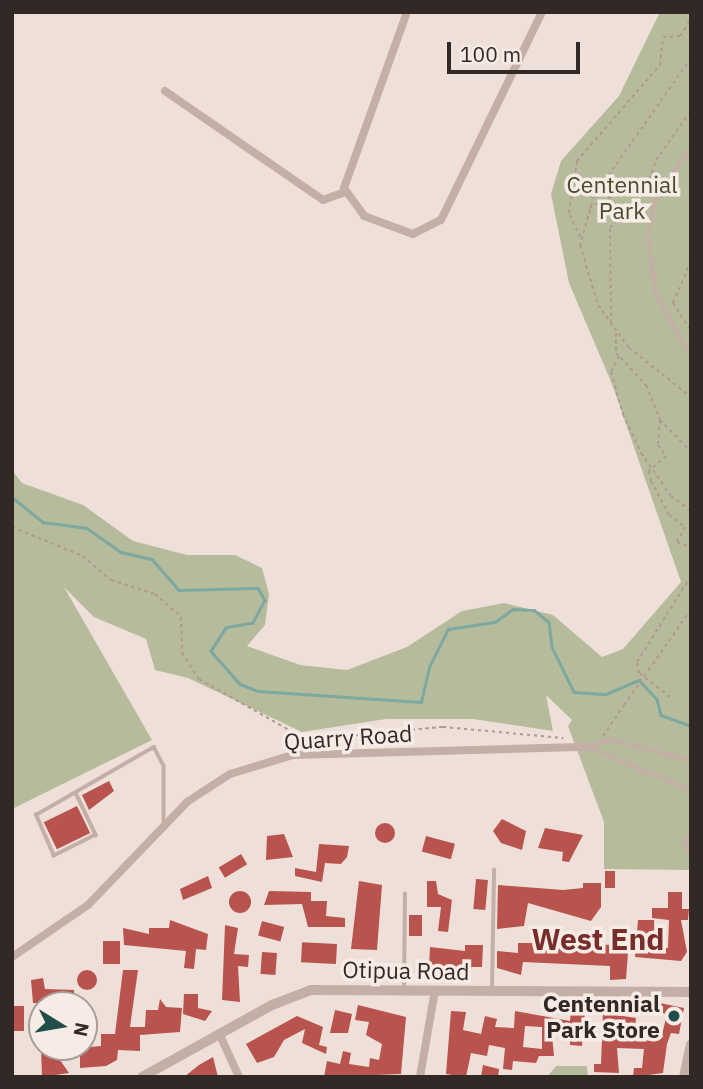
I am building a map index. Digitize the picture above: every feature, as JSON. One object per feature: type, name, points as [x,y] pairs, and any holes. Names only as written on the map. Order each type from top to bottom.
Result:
[{"type":"street","points":[[407,12],[347,166],[345,191],[364,216],[397,232],[428,230],[442,220],[542,12]]},
{"type":"street","points":[[165,90],[323,200],[345,191]]},
{"type":"street","name":"Quarry Road","points":[[12,957],[88,905],[187,802],[230,775],[293,755],[588,747]]},
{"type":"street","points":[[420,1077],[435,990]]},
{"type":"street","name":"Otipua Road","points":[[142,1077],[219,1033],[303,992],[691,992]]},
{"type":"street","points":[[219,1033],[239,1077]]},
{"type":"street","points":[[684,1077],[691,1045]]},
{"type":"lane","points":[[691,148],[655,202],[648,239],[657,296],[691,356]]},
{"type":"lane","points":[[588,747],[601,739],[691,761]]},
{"type":"lane","points":[[588,747],[691,790]]},
{"type":"lane","points":[[76,793],[96,835],[54,856],[36,815],[76,793],[158,748],[166,786],[164,827]]},
{"type":"lane","points":[[691,833],[684,844],[691,853]]},
{"type":"lane","points":[[492,991],[494,870]]},
{"type":"lane","points":[[404,990],[405,894]]},
{"type":"path","points":[[689,12],[691,18],[680,36],[663,37],[660,65],[577,161],[569,213],[581,238],[587,281],[611,323],[691,397]]},
{"type":"path","points":[[581,238],[588,209],[691,58]]},
{"type":"path","points":[[611,323],[610,228],[647,186],[656,160],[691,111]]},
{"type":"path","points":[[588,209],[628,188],[647,186]]},
{"type":"path","points":[[691,261],[673,303],[691,331]]},
{"type":"path","points":[[616,330],[620,356],[646,385],[660,420],[691,452]]},
{"type":"path","points":[[620,356],[611,372],[623,414],[654,468],[691,511]]},
{"type":"path","points":[[660,420],[658,445],[666,456],[654,468],[651,481],[669,515],[685,527],[677,542],[691,547]]},
{"type":"path","points":[[12,527],[83,556],[111,580],[155,594],[181,617],[182,653],[199,679],[307,740],[443,727],[576,739]]},
{"type":"path","points":[[670,697],[639,673],[637,662],[691,576]]},
{"type":"path","points":[[601,739],[691,609]]},
{"type":"green space","name":"Centennial Park","points":[[660,12],[691,12],[691,870],[604,869],[604,822],[568,726],[572,720],[546,695],[553,731],[473,719],[386,719],[302,732],[188,678],[155,670],[146,639],[94,617],[64,587],[152,740],[12,809],[12,470],[22,483],[83,505],[133,541],[187,555],[235,555],[262,568],[269,594],[265,625],[247,646],[300,665],[347,670],[407,647],[462,611],[504,603],[553,615],[602,657],[623,649],[681,582],[612,384],[569,283],[551,194],[561,161],[619,96]]},
{"type":"green space","points":[[556,1066],[587,1066],[588,1077],[547,1077]]},
{"type":"building","points":[[109,781],[114,791],[89,810],[82,795]]},
{"type":"building","points":[[77,806],[90,833],[57,849],[44,822]]},
{"type":"building","points":[[502,819],[526,831],[522,850],[501,843],[493,831]]},
{"type":"building","points":[[381,823],[389,823],[395,833],[389,843],[381,843],[375,837],[375,829]]},
{"type":"building","points":[[545,828],[583,835],[569,862],[562,861],[563,852],[538,848]]},
{"type":"building","points":[[284,834],[293,857],[266,860],[267,836]]},
{"type":"building","points":[[426,836],[455,844],[451,859],[422,851]]},
{"type":"building","points":[[319,844],[349,846],[347,857],[341,864],[325,863],[322,882],[295,876],[295,868],[316,872]]},
{"type":"building","points":[[241,854],[247,864],[225,878],[219,867]]},
{"type":"building","points":[[605,871],[615,871],[615,888],[605,888]]},
{"type":"building","points":[[208,876],[212,888],[183,900],[180,889]]},
{"type":"building","points":[[476,879],[488,880],[485,910],[473,909]]},
{"type":"building","points":[[359,881],[382,885],[377,950],[351,949]]},
{"type":"building","points":[[427,881],[436,881],[438,894],[452,900],[448,932],[438,931],[441,907],[427,907]]},
{"type":"building","points":[[583,883],[601,883],[601,907],[591,921],[528,903],[524,926],[497,929],[498,885],[563,890],[583,888]]},
{"type":"building","points":[[240,891],[248,894],[251,902],[248,910],[240,913],[232,910],[229,902],[232,894]]},
{"type":"building","points":[[269,891],[311,892],[311,901],[327,901],[326,916],[345,918],[345,927],[308,927],[302,904],[264,905]]},
{"type":"building","points":[[668,892],[682,892],[682,909],[689,909],[688,920],[681,920],[687,952],[681,961],[635,957],[638,920],[654,920],[655,947],[668,948],[669,920],[652,918],[652,908],[668,908]]},
{"type":"building","points":[[409,915],[422,915],[422,936],[409,936]]},
{"type":"building","points":[[170,920],[208,934],[206,950],[196,949],[194,969],[184,968],[186,951],[124,945],[123,928],[149,934],[149,928],[169,928]]},
{"type":"building","points":[[262,921],[284,927],[280,941],[258,935]]},
{"type":"building","points":[[225,925],[238,928],[234,954],[249,955],[248,967],[238,966],[240,1002],[222,1000]]},
{"type":"building","points":[[538,932],[546,932],[546,944],[566,948],[581,949],[581,935],[591,935],[591,944],[614,945],[614,953],[628,953],[626,979],[610,980],[610,966],[523,962],[521,975],[497,968],[497,951],[518,953],[518,943],[538,943]]},
{"type":"building","points":[[103,941],[120,941],[120,964],[103,964]]},
{"type":"building","points":[[302,942],[337,944],[336,964],[301,962]]},
{"type":"building","points":[[465,945],[483,945],[482,967],[429,967],[430,947],[465,951]]},
{"type":"building","points":[[262,952],[277,953],[275,975],[260,974]]},
{"type":"building","points":[[83,970],[91,970],[97,980],[91,990],[83,990],[77,984],[77,976]]},
{"type":"building","points":[[123,970],[138,970],[130,1027],[145,1027],[146,1010],[158,1010],[160,999],[166,1007],[182,1008],[180,1032],[140,1035],[140,1051],[118,1050],[117,1060],[106,1066],[80,1068],[80,1061],[98,1061],[101,1034],[115,1034]]},
{"type":"building","points":[[43,978],[45,989],[74,991],[32,991],[31,980]]},
{"type":"building","points":[[184,994],[198,994],[198,1008],[212,1011],[205,1021],[183,1014]]},
{"type":"building","points":[[660,1003],[684,1008],[679,1034],[671,1033],[667,1044],[663,1073],[633,1077],[634,1068],[642,1068],[644,1049],[617,1048],[619,1073],[594,1072],[594,1064],[601,1064],[603,1013],[636,1018],[634,1038],[650,1041],[652,1033],[662,1035],[667,1014],[658,1012]]},
{"type":"building","points":[[358,1005],[406,1017],[401,1074],[324,1077],[327,1061],[340,1064],[343,1051],[351,1053],[349,1064],[369,1067],[370,1058],[379,1060],[382,1044],[366,1035],[369,1022],[355,1020]]},
{"type":"building","points":[[12,1006],[24,1006],[24,1031],[12,1031]]},
{"type":"building","points":[[335,1010],[352,1014],[348,1033],[330,1033]]},
{"type":"building","points":[[451,1011],[466,1012],[463,1030],[481,1034],[485,1016],[497,1019],[495,1027],[514,1028],[515,1011],[570,1021],[571,1011],[585,1012],[582,1046],[570,1045],[570,1035],[552,1035],[554,1056],[539,1056],[536,1063],[513,1061],[512,1070],[503,1069],[505,1048],[489,1045],[487,1056],[471,1053],[466,1077],[446,1074]],"holes":[[[525,1026],[542,1027],[542,1049],[523,1047]]]},
{"type":"building","points":[[297,1016],[323,1027],[319,1045],[327,1047],[326,1054],[302,1043],[305,1029],[284,1040],[274,1057],[257,1063],[246,1044]]},
{"type":"building","points":[[213,1057],[218,1077],[184,1077],[199,1065]]},
{"type":"building","points":[[41,1061],[61,1061],[69,1073],[42,1077]]},
{"type":"building","points":[[483,1065],[499,1069],[498,1077],[481,1077]]},
{"type":"waterway","points":[[12,497],[43,522],[87,528],[121,552],[152,559],[179,590],[258,588],[265,600],[253,623],[226,628],[211,651],[240,684],[258,691],[421,702],[429,667],[448,629],[495,622],[513,609],[534,610],[549,622],[552,647],[574,692],[606,694],[639,680],[657,699],[661,715],[691,726]]},
{"type":"place","name":"Centennial Park Store","points":[[674,1016]]},
{"type":"district","name":"West End","points":[[598,939]]}]
